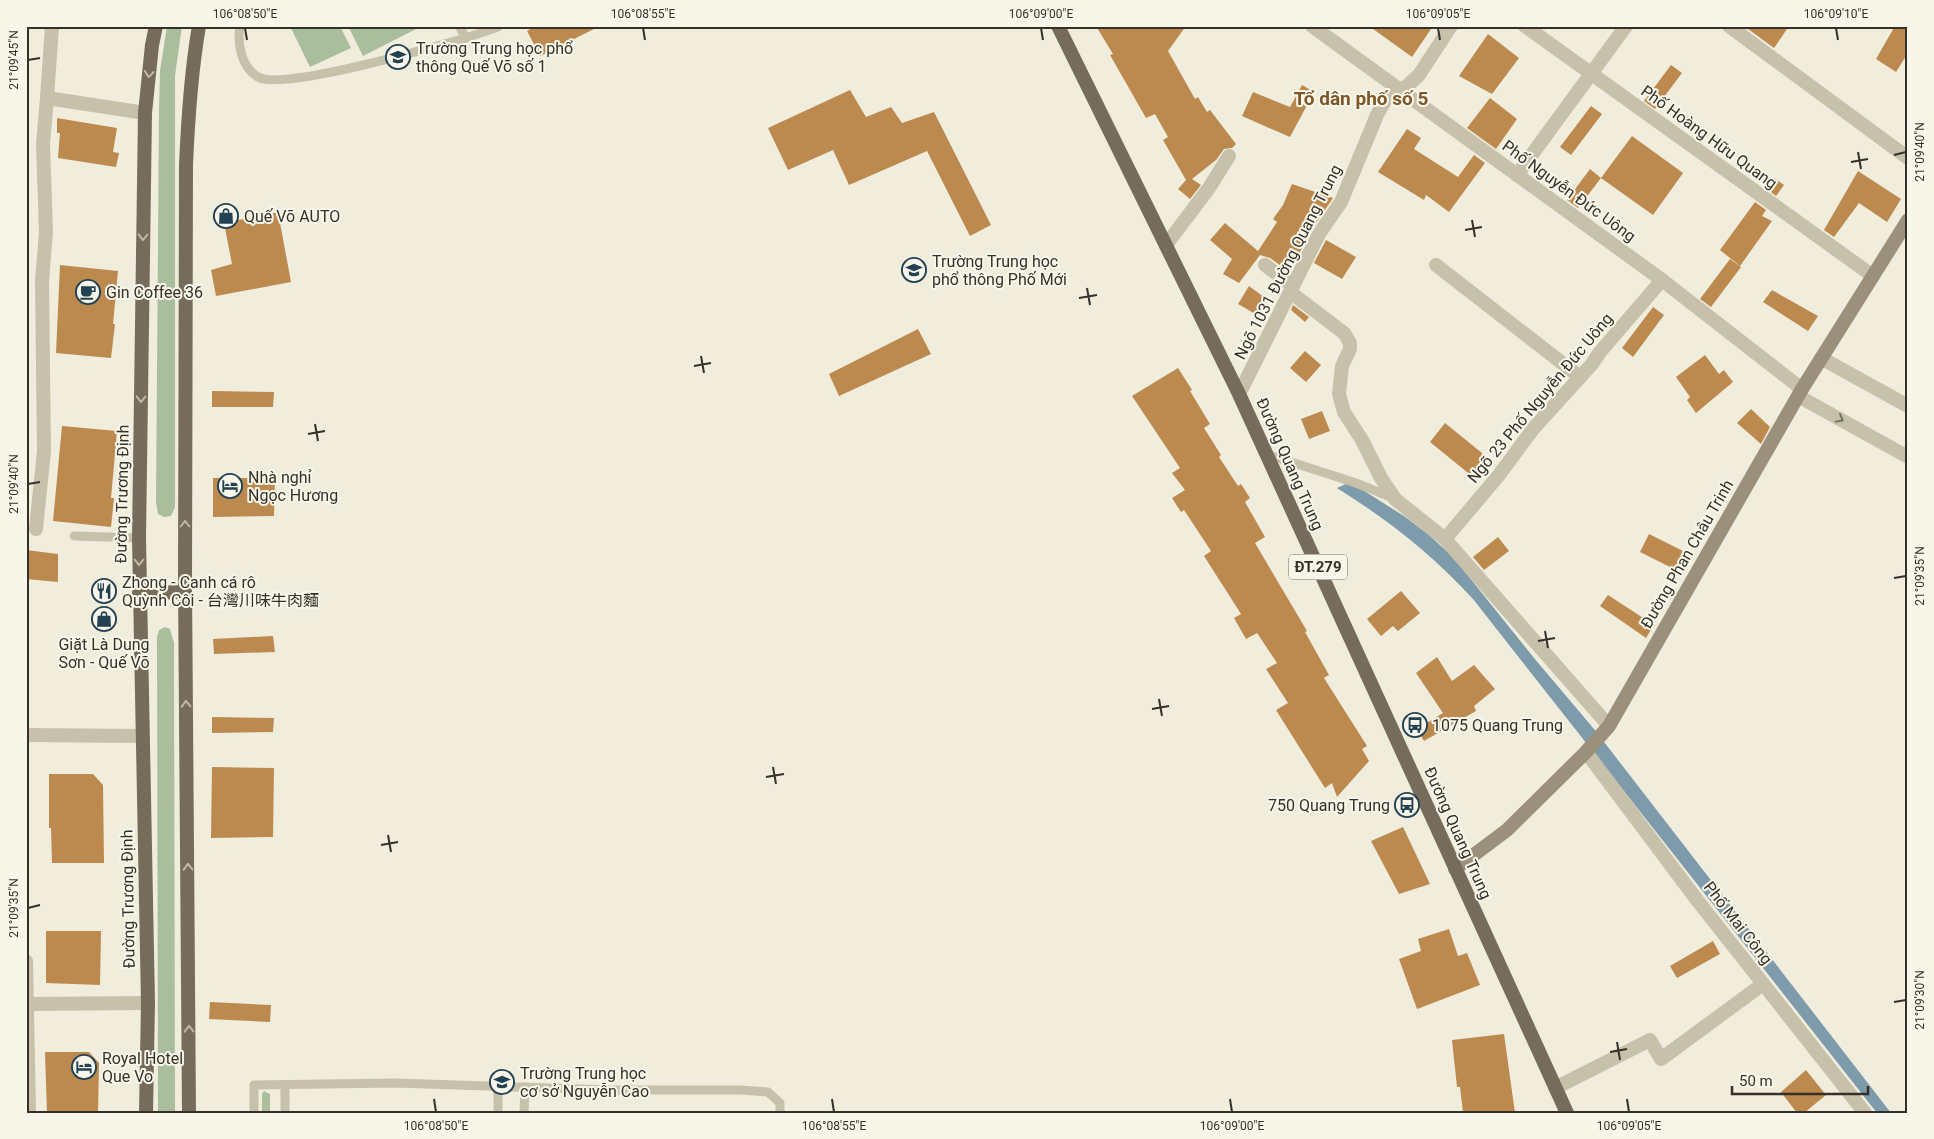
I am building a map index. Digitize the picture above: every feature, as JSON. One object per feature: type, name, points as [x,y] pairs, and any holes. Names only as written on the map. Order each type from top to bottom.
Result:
[{"type":"main road","name":"Đường Trương Định","points":[[146,1113],[148,1003],[139,538],[145,112],[152,45],[156,26]]},
{"type":"main road","points":[[188,1113],[185,592],[187,119],[199,26]]},
{"type":"main road","name":"Đường Quang Trung","points":[[1058,26],[1239,394],[1567,1113]]},
{"type":"main road","name":"Đường Phan Châu Trinh","points":[[1455,869],[1507,830],[1586,752],[1609,726],[1800,392],[1908,220]]},
{"type":"main road","points":[[139,593],[185,592]]},
{"type":"street","points":[[36,528],[44,451],[42,280],[46,232],[43,144],[52,26]]},
{"type":"street","name":"Phố Nguyễn Đức Uông","points":[[1312,26],[1662,280],[1800,392],[1908,457]]},
{"type":"street","name":"Ngõ 1031 Đường Quang Trung","points":[[1239,394],[1319,234],[1341,202],[1377,115],[1386,99],[1393,93],[1401,90],[1419,75],[1451,26]]},
{"type":"street","name":"Phố Hoàng Hữu Quang","points":[[1524,26],[1872,276]]},
{"type":"street","points":[[1517,175],[1626,26]]},
{"type":"street","points":[[1728,26],[1908,158]]},
{"type":"street","points":[[47,98],[145,112]]},
{"type":"street","points":[[1166,245],[1209,188],[1229,156]]},
{"type":"street","points":[[1265,265],[1344,333],[1350,343],[1350,349],[1342,366],[1339,394],[1344,412],[1395,499],[1446,539],[1609,726]]},
{"type":"street","points":[[1436,265],[1580,377]]},
{"type":"street","name":"Ngõ 23 Phố Nguyễn Đức Uông","points":[[1446,539],[1499,475],[1533,429],[1662,280]]},
{"type":"street","points":[[1821,358],[1908,406]]},
{"type":"street","points":[[26,734],[142,736]]},
{"type":"street","name":"Phố Mai Công","points":[[1586,752],[1697,900],[1863,1112]]},
{"type":"street","points":[[26,961],[29,1113]]},
{"type":"street","points":[[1555,1088],[1650,1040],[1661,1058],[1763,984]]},
{"type":"street","points":[[27,1004],[148,1003]]},
{"type":"lane","points":[[240,26],[238,38],[241,54],[249,69],[259,78],[271,80],[296,78],[344,69],[466,38],[498,26]]},
{"type":"lane","points":[[459,26],[466,38]]},
{"type":"lane","points":[[1266,454],[1356,483],[1395,499]]},
{"type":"lane","points":[[74,536],[139,538]]},
{"type":"lane","points":[[254,1113],[254,1085],[395,1083],[612,1090],[742,1090],[768,1092],[780,1103],[780,1113]]},
{"type":"lane","points":[[285,1085],[285,1113]]},
{"type":"lane","points":[[498,1086],[498,1113]]},
{"type":"lane","points":[[524,1087],[524,1113]]},
{"type":"green space","points":[[167,26],[182,26],[175,76],[175,507],[171,516],[164,517],[158,514],[156,502],[159,110],[160,71]]},
{"type":"green space","points":[[290,26],[340,26],[351,48],[310,67]]},
{"type":"green space","points":[[348,26],[422,26],[363,56]]},
{"type":"green space","points":[[165,627],[170,629],[174,643],[175,1113],[158,1113],[157,637],[159,630]]},
{"type":"green space","points":[[264,1091],[270,1094],[270,1113],[262,1113],[262,1094]]},
{"type":"water","points":[[1350,482],[1404,516],[1453,557],[1594,729],[1891,1113],[1877,1113],[1473,599],[1442,567],[1409,539],[1337,488]]},
{"type":"building","points":[[536,26],[600,26],[540,56],[527,31]]},
{"type":"building","points":[[1096,26],[1186,26],[1168,51],[1195,99],[1198,97],[1207,112],[1210,110],[1236,144],[1232,148],[1224,149],[1216,160],[1192,179],[1201,185],[1190,199],[1178,189],[1186,180],[1163,140],[1168,137],[1155,114],[1146,118],[1110,55],[1113,54]]},
{"type":"building","points":[[1369,26],[1433,26],[1412,57]]},
{"type":"building","points":[[1744,26],[1789,26],[1774,48]]},
{"type":"building","points":[[1895,26],[1908,26],[1908,53],[1896,72],[1876,59]]},
{"type":"building","points":[[1488,34],[1519,58],[1492,94],[1459,76]]},
{"type":"building","points":[[1671,65],[1682,73],[1655,109],[1644,101]]},
{"type":"building","points":[[1302,85],[1314,92],[1290,137],[1242,116],[1253,92],[1290,107]]},
{"type":"building","points":[[850,90],[866,117],[891,107],[902,123],[934,112],[991,225],[970,236],[927,151],[849,185],[833,150],[788,170],[768,128]]},
{"type":"building","points":[[1490,98],[1517,119],[1496,149],[1467,128]]},
{"type":"building","points":[[1591,106],[1602,114],[1571,155],[1560,147]]},
{"type":"building","points":[[57,118],[117,128],[113,152],[119,153],[116,167],[58,158],[60,133],[57,133]]},
{"type":"building","points":[[1407,129],[1421,138],[1414,149],[1458,177],[1474,155],[1485,163],[1449,212],[1426,195],[1424,200],[1378,172]]},
{"type":"building","points":[[1632,136],[1683,173],[1653,215],[1601,178]]},
{"type":"building","points":[[1590,169],[1601,178],[1578,208],[1567,200]]},
{"type":"building","points":[[1858,171],[1901,199],[1887,222],[1859,203],[1834,237],[1824,230]]},
{"type":"building","points":[[1774,178],[1784,185],[1776,196],[1766,188]]},
{"type":"building","points":[[1292,184],[1333,198],[1312,229],[1299,254],[1296,252],[1284,268],[1270,258],[1260,255],[1239,283],[1223,274],[1232,259],[1210,240],[1225,223],[1258,251],[1277,222],[1273,219],[1283,205]]},
{"type":"building","points":[[1755,202],[1766,210],[1762,216],[1772,221],[1740,266],[1720,250]]},
{"type":"building","points":[[278,212],[291,282],[216,296],[211,270],[232,264],[224,223]]},
{"type":"building","points":[[1326,240],[1356,257],[1342,279],[1314,263]]},
{"type":"building","points":[[1730,259],[1741,267],[1711,307],[1700,299]]},
{"type":"building","points":[[60,265],[118,271],[111,358],[56,353]]},
{"type":"building","points":[[1249,286],[1268,300],[1257,315],[1238,304]]},
{"type":"building","points":[[1772,290],[1818,316],[1808,331],[1763,302]]},
{"type":"building","points":[[1293,305],[1309,317],[1305,322],[1291,310]]},
{"type":"building","points":[[1653,307],[1664,315],[1633,357],[1622,348]]},
{"type":"building","points":[[918,329],[931,354],[839,396],[829,374]]},
{"type":"building","points":[[1305,351],[1321,365],[1306,382],[1290,368]]},
{"type":"building","points":[[1705,355],[1719,374],[1724,370],[1733,382],[1696,413],[1687,400],[1690,397],[1676,377]]},
{"type":"building","points":[[1178,368],[1210,424],[1204,428],[1221,455],[1219,457],[1238,486],[1241,484],[1250,498],[1245,502],[1265,537],[1255,543],[1307,631],[1305,632],[1329,675],[1324,678],[1367,746],[1362,749],[1369,761],[1337,797],[1332,783],[1325,788],[1276,710],[1288,703],[1266,669],[1277,663],[1257,633],[1246,639],[1234,618],[1241,614],[1204,556],[1211,551],[1184,510],[1181,512],[1172,498],[1185,490],[1172,473],[1180,468],[1132,396]]},
{"type":"building","points":[[212,391],[274,392],[273,407],[212,407]]},
{"type":"building","points":[[1751,409],[1770,427],[1761,444],[1737,423]]},
{"type":"building","points":[[1322,411],[1330,431],[1309,439],[1301,419]]},
{"type":"building","points":[[1445,423],[1488,458],[1473,477],[1430,442]]},
{"type":"building","points":[[62,426],[117,431],[111,498],[114,498],[111,527],[53,521]]},
{"type":"building","points":[[213,478],[275,478],[274,516],[213,517]]},
{"type":"building","points":[[1649,534],[1685,552],[1676,570],[1640,552]]},
{"type":"building","points":[[1498,537],[1509,551],[1484,570],[1473,557]]},
{"type":"building","points":[[26,550],[58,554],[58,582],[26,579]]},
{"type":"building","points":[[1401,591],[1420,613],[1398,631],[1393,626],[1381,636],[1367,619]]},
{"type":"building","points":[[1608,595],[1654,625],[1646,638],[1600,606]]},
{"type":"building","points":[[273,636],[275,652],[214,654],[213,639]]},
{"type":"building","points":[[1437,657],[1452,681],[1474,665],[1495,689],[1474,706],[1476,711],[1424,741],[1417,729],[1443,713],[1416,673]]},
{"type":"building","points":[[212,717],[274,718],[273,732],[212,733]]},
{"type":"building","points":[[212,767],[274,768],[273,837],[211,838]]},
{"type":"building","points":[[49,774],[93,774],[103,785],[104,863],[52,863],[51,828],[49,828]]},
{"type":"building","points":[[1403,827],[1430,884],[1399,894],[1371,841]]},
{"type":"building","points":[[1449,929],[1458,956],[1467,953],[1480,985],[1417,1009],[1399,959],[1421,951],[1418,939]]},
{"type":"building","points":[[46,931],[101,931],[100,985],[46,983]]},
{"type":"building","points":[[1713,941],[1720,954],[1677,978],[1670,966]]},
{"type":"building","points":[[210,1002],[271,1005],[270,1022],[209,1019]]},
{"type":"building","points":[[1504,1034],[1515,1113],[1463,1113],[1460,1087],[1457,1087],[1452,1040]]},
{"type":"building","points":[[45,1052],[89,1052],[99,1063],[98,1113],[47,1113]]},
{"type":"building","points":[[1806,1070],[1826,1095],[1804,1113],[1797,1113],[1781,1092]]},
{"type":"place","name":"Trường Trung học phổ thông Quế Võ số 1","points":[[398,57]]},
{"type":"place","name":"Quế Võ AUTO","points":[[226,216]]},
{"type":"place","name":"Trường Trung học phổ thông Phố Mới","points":[[914,270]]},
{"type":"place","name":"Gin Coffee 36","points":[[88,292]]},
{"type":"place","name":"Nhà nghỉ Ngọc Hương","points":[[230,486]]},
{"type":"place","name":"Zhong - Canh cá rô Quỳnh Côi - 台灣川味牛肉麵","points":[[104,591]]},
{"type":"place","name":"Giặt Là Dung Sơn - Quế Võ","points":[[104,619]]},
{"type":"place","name":"1075 Quang Trung","points":[[1415,725]]},
{"type":"place","name":"750 Quang Trung","points":[[1407,805]]},
{"type":"place","name":"Royal Hotel Que Vo","points":[[84,1067]]},
{"type":"place","name":"Trường Trung học cơ sở Nguyễn Cao","points":[[502,1082]]},
{"type":"district","name":"Tổ dân phố số 5","points":[[1361,98]]}]
